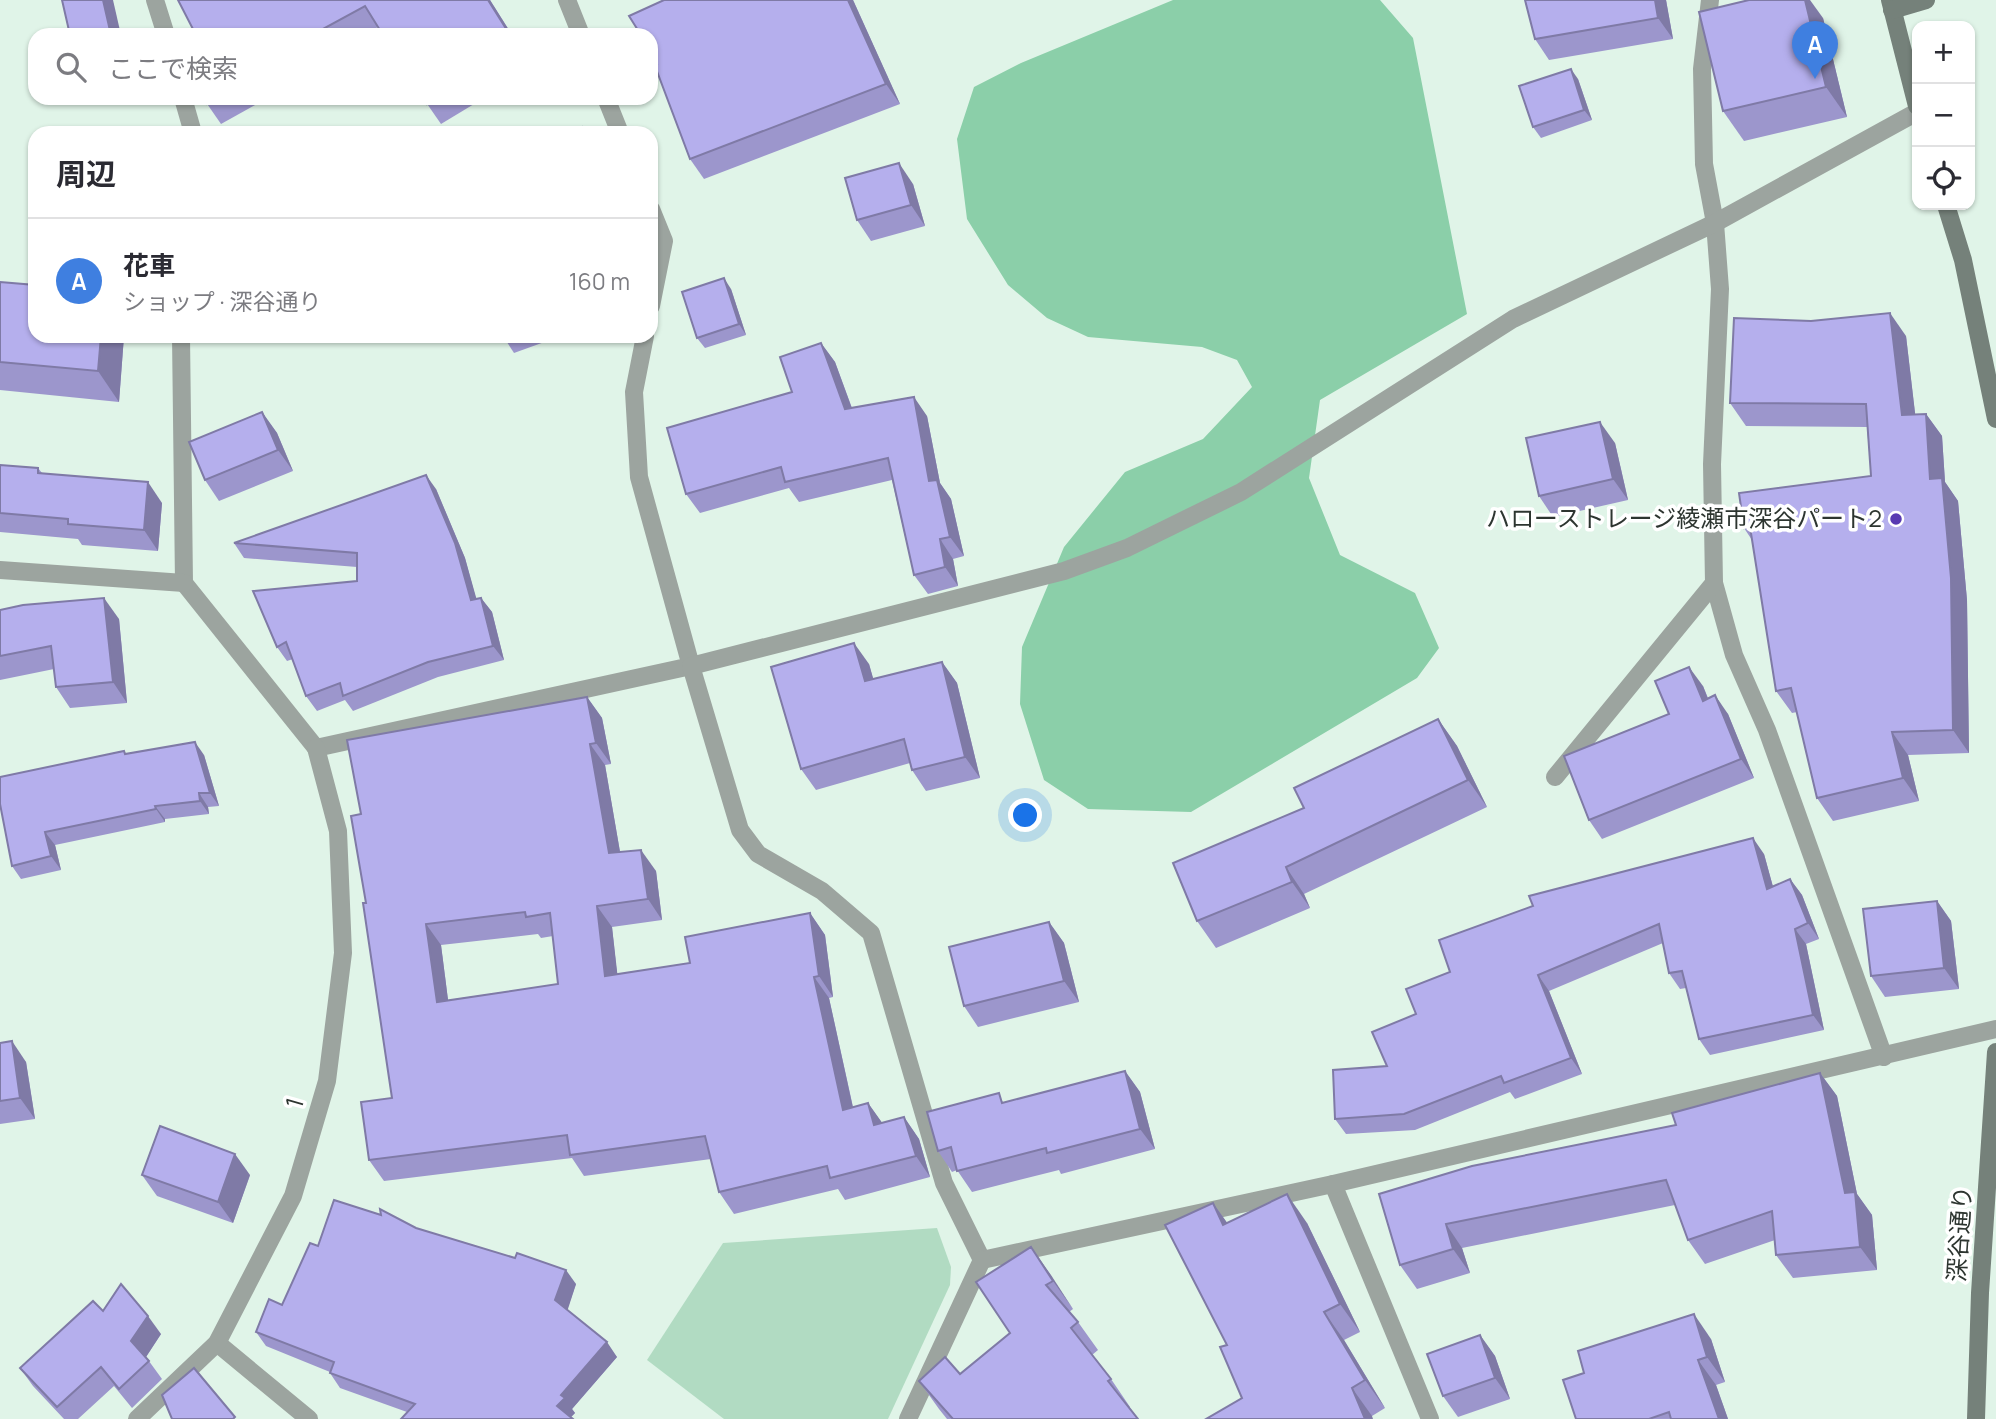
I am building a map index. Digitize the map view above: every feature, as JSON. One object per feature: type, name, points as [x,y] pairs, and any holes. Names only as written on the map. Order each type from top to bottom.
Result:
[{"type":"street","points":[[155,0],[164,28]]},
{"type":"street","points":[[567,0],[578,28]]},
{"type":"street","points":[[1710,0],[1702,69],[1704,164],[1715,223],[1720,289],[1712,464],[1714,583],[1734,655],[1767,730],[1884,1058]]},
{"type":"street","points":[[1912,87],[1891,5],[1926,0]]},
{"type":"street","points":[[185,105],[191,126]]},
{"type":"street","points":[[609,105],[617,126]]},
{"type":"street","points":[[181,343],[184,583],[316,748],[691,666],[1064,571],[1127,548],[1241,492],[1513,319],[1715,223],[1912,115]]},
{"type":"street","points":[[1948,210],[1963,260],[1996,419]]},
{"type":"street","points":[[658,226],[664,241],[658,271]]},
{"type":"street","points":[[644,343],[634,392],[639,477],[740,830],[758,853],[822,891],[871,933],[944,1183],[982,1260]]},
{"type":"street","points":[[0,570],[184,583]]},
{"type":"street","points":[[1555,777],[1714,583]]},
{"type":"street","name":"1","points":[[137,1419],[217,1343],[293,1196],[327,1081],[343,953],[338,831],[316,748]]},
{"type":"street","points":[[982,1260],[1333,1184],[1884,1058],[1996,1029]]},
{"type":"street","name":"深谷通り","points":[[1976,1419],[1980,1293],[1996,1052]]},
{"type":"street","points":[[1333,1184],[1430,1419]]},
{"type":"street","points":[[908,1419],[982,1260]]},
{"type":"street","points":[[217,1343],[309,1419]]},
{"type":"green space","points":[[1173,0],[1380,0],[1413,38],[1467,314],[1320,400],[1309,478],[1340,555],[1415,593],[1439,648],[1417,678],[1191,812],[1088,809],[1044,780],[1020,704],[1022,647],[1064,547],[1125,472],[1203,439],[1252,387],[1237,360],[1202,347],[1088,337],[1047,318],[1008,285],[967,219],[957,139],[974,87],[1021,63]]},
{"type":"green space","points":[[937,1228],[951,1267],[950,1285],[888,1419],[724,1419],[647,1360],[723,1243]]},
{"type":"building","points":[[62,0],[103,0],[109,28],[68,28]]},
{"type":"building","points":[[178,0],[488,0],[506,28],[379,28],[365,6],[325,28],[192,28]]},
{"type":"building","points":[[664,0],[848,0],[886,84],[690,159],[658,74],[658,28],[637,28],[629,16]]},
{"type":"building","points":[[1525,0],[1655,0],[1658,18],[1535,39]]},
{"type":"building","points":[[1749,0],[1805,0],[1826,87],[1723,111],[1699,12]]},
{"type":"building","points":[[1571,69],[1584,110],[1533,127],[1519,86]]},
{"type":"building","points":[[899,163],[911,205],[857,220],[845,178]]},
{"type":"building","points":[[724,278],[739,324],[697,338],[682,292]]},
{"type":"building","points":[[0,282],[28,284],[28,343],[100,343],[98,371],[0,362]]},
{"type":"building","points":[[1890,313],[1902,415],[1926,414],[1930,479],[1942,478],[1951,578],[1953,730],[1892,732],[1903,778],[1817,798],[1791,688],[1776,691],[1750,527],[1744,528],[1739,493],[1871,476],[1866,404],[1730,403],[1734,318],[1811,321]]},
{"type":"building","points":[[821,343],[845,409],[914,397],[929,481],[937,480],[950,537],[940,539],[945,567],[914,575],[888,458],[785,482],[781,467],[686,494],[667,428],[792,392],[780,357]]},
{"type":"building","points":[[262,412],[278,450],[205,480],[189,442]]},
{"type":"building","points":[[1600,422],[1613,479],[1539,496],[1526,438]]},
{"type":"building","points":[[0,465],[38,468],[38,473],[148,482],[144,530],[68,524],[68,519],[0,513]]},
{"type":"building","points":[[426,475],[455,543],[471,600],[481,598],[493,646],[428,662],[343,696],[340,683],[306,696],[286,642],[277,647],[253,591],[357,581],[357,553],[234,543]]},
{"type":"building","points":[[104,598],[113,682],[56,687],[51,646],[0,656],[0,610],[23,605]]},
{"type":"building","points":[[854,643],[865,681],[942,662],[965,757],[912,770],[904,739],[801,769],[771,667]]},
{"type":"building","points":[[1689,667],[1703,701],[1715,695],[1741,759],[1589,820],[1564,756],[1669,714],[1655,681]]},
{"type":"building","points":[[587,697],[596,743],[590,744],[609,853],[641,850],[648,899],[597,906],[605,976],[690,963],[685,937],[810,913],[819,976],[814,977],[843,1110],[868,1103],[874,1125],[904,1117],[916,1156],[830,1178],[827,1166],[719,1192],[705,1136],[570,1155],[567,1135],[369,1160],[361,1102],[392,1098],[363,903],[366,903],[351,816],[361,814],[347,740]],"holes":[[[525,912],[526,917],[550,913],[558,984],[437,1002],[426,924]]]},
{"type":"building","points":[[1438,719],[1468,780],[1286,867],[1292,882],[1197,921],[1173,863],[1304,808],[1294,788]]},
{"type":"building","points":[[195,742],[210,793],[199,793],[200,801],[155,806],[156,809],[45,832],[51,856],[12,866],[0,804],[0,777],[124,751],[125,754]]},
{"type":"building","points":[[1753,838],[1767,889],[1790,879],[1808,923],[1795,929],[1813,1015],[1699,1039],[1682,971],[1669,973],[1659,924],[1538,975],[1571,1058],[1504,1083],[1501,1076],[1404,1114],[1335,1119],[1333,1070],[1387,1066],[1372,1032],[1416,1014],[1406,989],[1450,972],[1439,940],[1533,906],[1529,896]]},
{"type":"building","points":[[1937,901],[1944,968],[1871,976],[1863,909]]},
{"type":"building","points":[[1049,922],[1064,981],[964,1006],[949,947]]},
{"type":"building","points":[[12,1041],[20,1098],[0,1101],[0,1043]]},
{"type":"building","points":[[1125,1071],[1140,1129],[1047,1153],[1046,1148],[957,1171],[951,1147],[938,1151],[927,1112],[999,1093],[1002,1103]]},
{"type":"building","points":[[1820,1073],[1845,1193],[1855,1192],[1860,1247],[1776,1255],[1772,1211],[1688,1240],[1666,1180],[1446,1224],[1453,1249],[1400,1265],[1379,1194],[1472,1166],[1676,1125],[1672,1113]]},
{"type":"building","points":[[160,1126],[235,1154],[218,1202],[142,1175]]},
{"type":"building","points":[[1287,1194],[1340,1304],[1324,1312],[1365,1380],[1352,1388],[1365,1419],[1206,1419],[1242,1398],[1220,1347],[1227,1345],[1165,1225],[1213,1203],[1223,1225]]},
{"type":"building","points":[[334,1200],[381,1215],[380,1209],[416,1228],[515,1258],[517,1253],[566,1270],[555,1300],[607,1342],[561,1395],[565,1398],[557,1406],[573,1419],[401,1419],[415,1404],[330,1373],[334,1362],[256,1332],[269,1299],[282,1305],[310,1243],[318,1246]]},
{"type":"building","points":[[1031,1247],[1053,1281],[1046,1285],[1078,1322],[1071,1328],[1138,1419],[953,1419],[919,1381],[945,1357],[960,1374],[1010,1333],[976,1282]]},
{"type":"building","points":[[121,1284],[148,1316],[131,1341],[149,1361],[119,1389],[101,1367],[57,1407],[20,1368],[93,1301],[103,1311]]},
{"type":"building","points":[[1694,1314],[1707,1357],[1698,1360],[1719,1419],[1671,1419],[1669,1412],[1649,1419],[1576,1419],[1563,1380],[1584,1373],[1578,1351]]},
{"type":"building","points":[[1480,1335],[1495,1378],[1443,1396],[1427,1354]]},
{"type":"building","points":[[194,1368],[235,1417],[233,1419],[172,1419],[162,1395]]},
{"type":"place","name":"花車","points":[[1815,79]]},
{"type":"place","name":"ハローストレージ綾瀬市深谷パート2","points":[[1896,519]]}]
